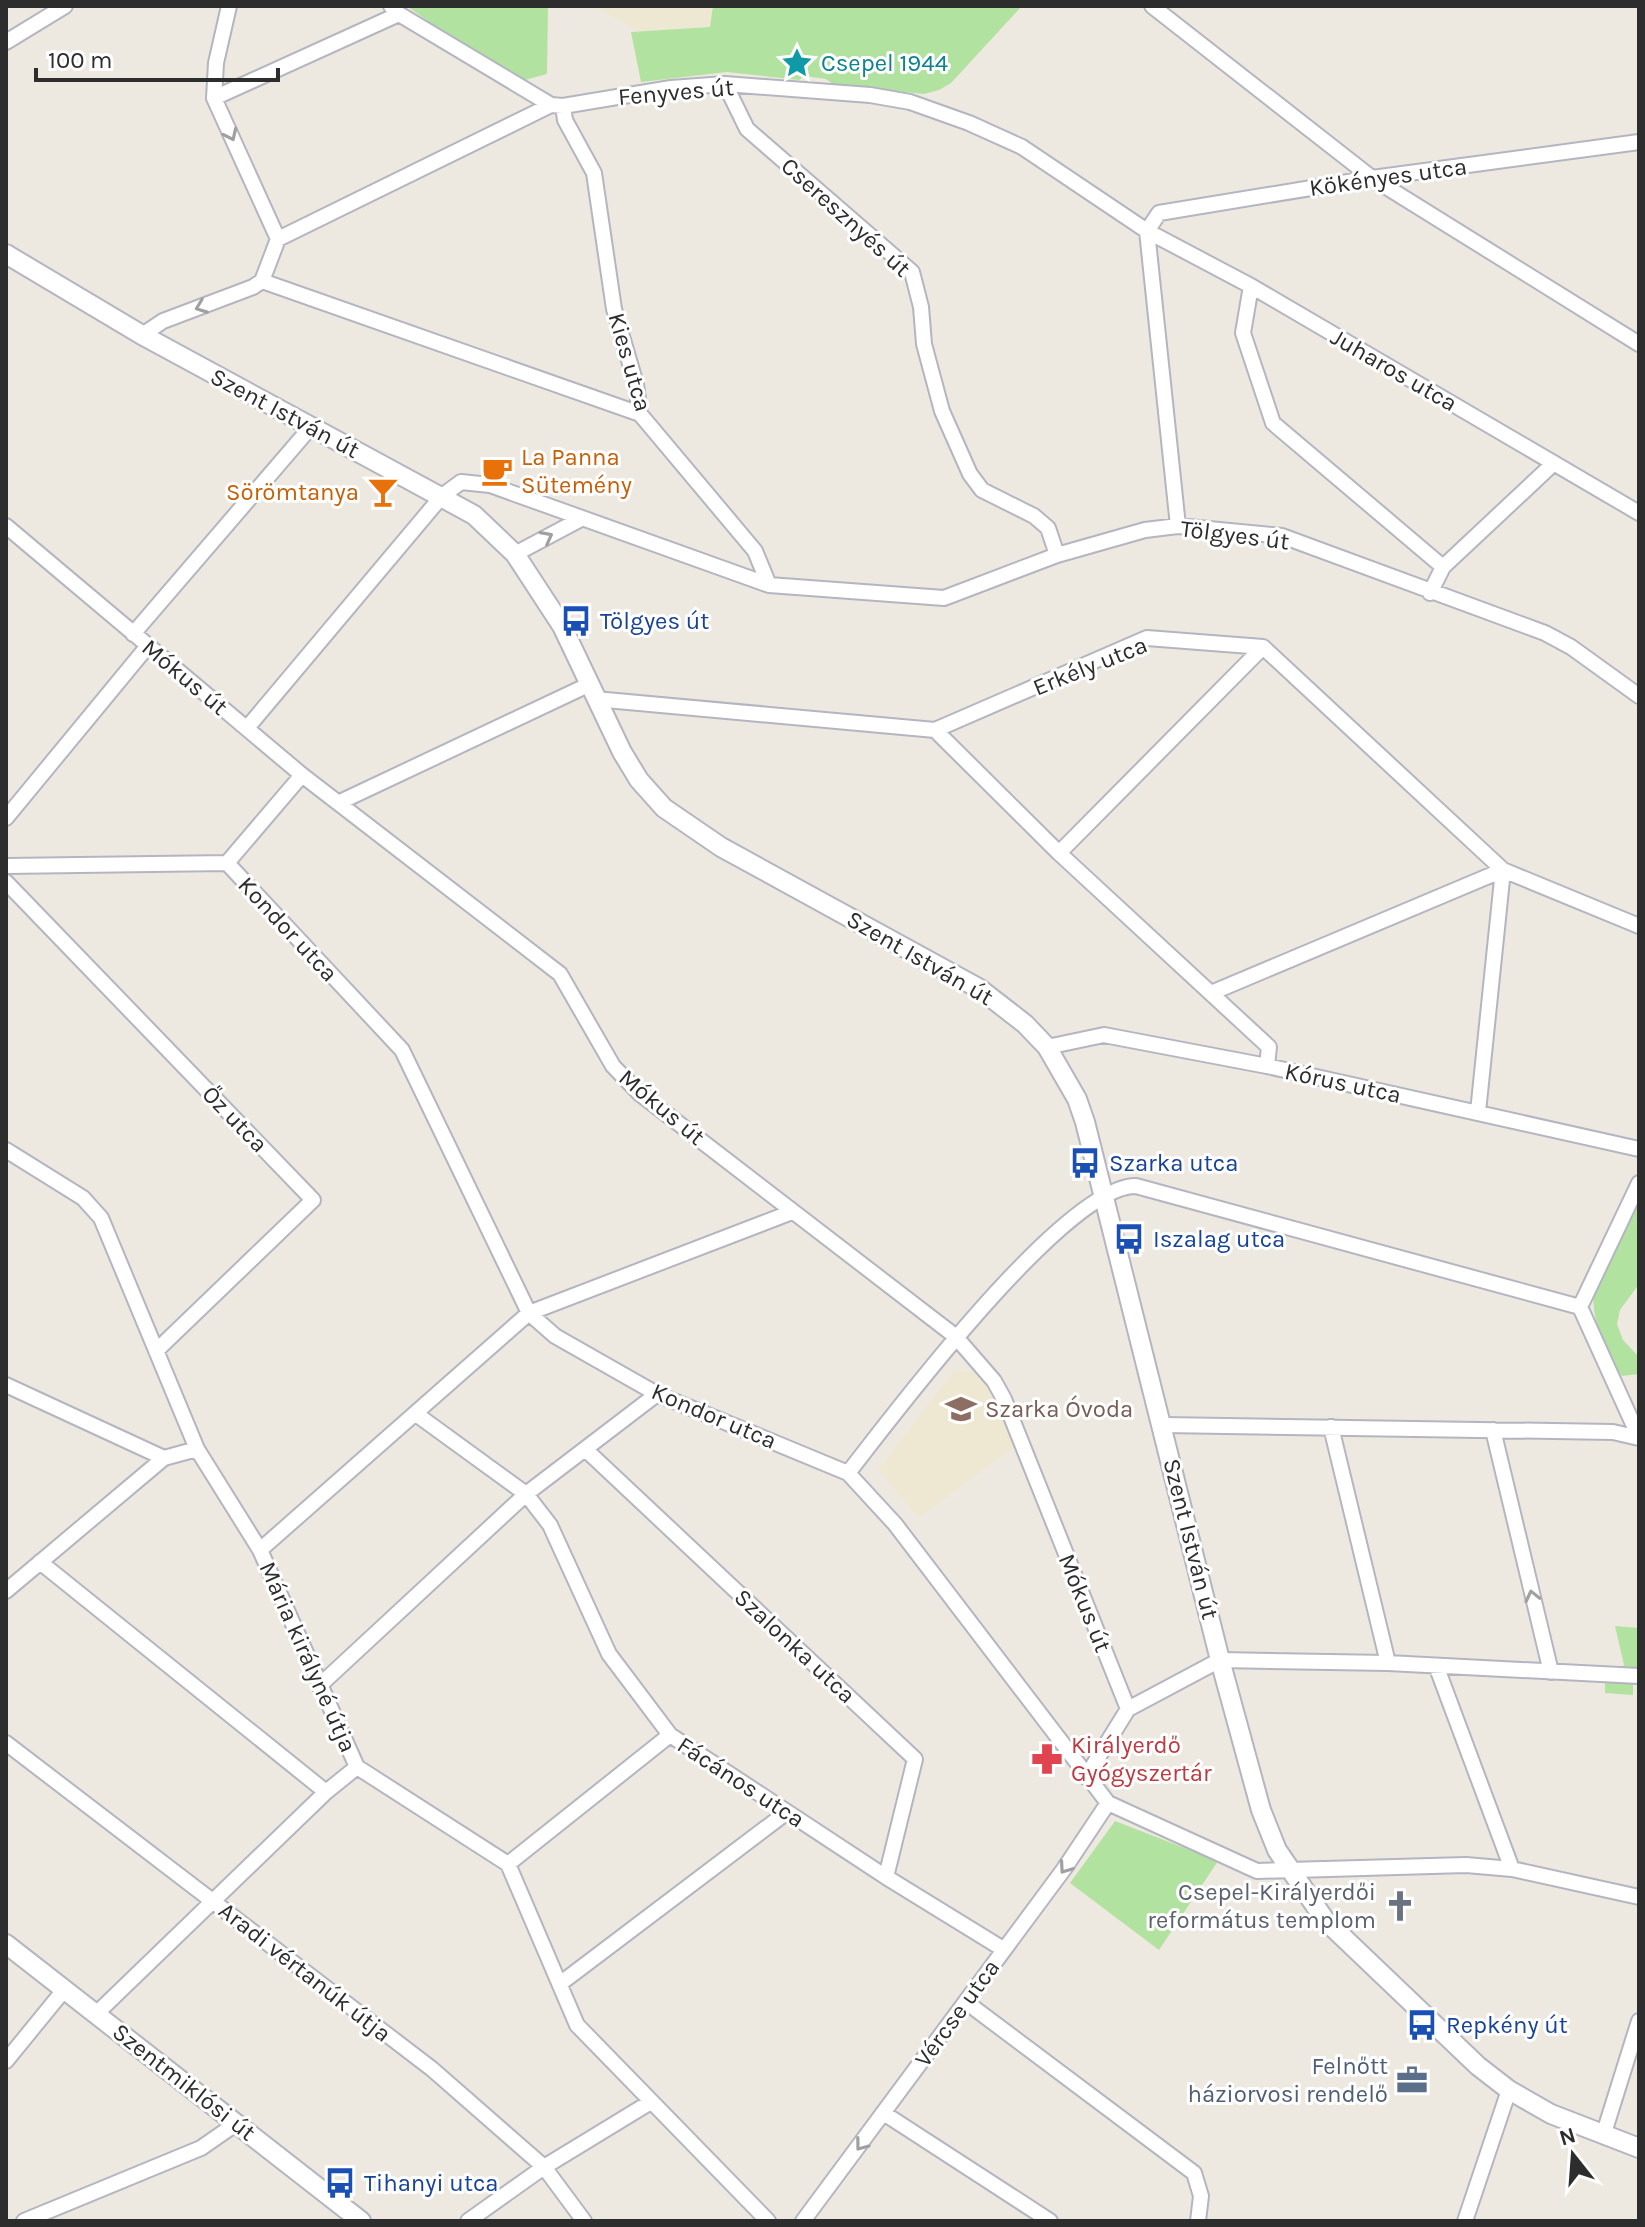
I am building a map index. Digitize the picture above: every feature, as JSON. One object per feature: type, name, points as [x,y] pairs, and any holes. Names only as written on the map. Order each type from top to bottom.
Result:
[{"type":"street","points":[[6,42],[65,6]]},
{"type":"street","points":[[229,6],[216,63],[214,98],[278,239],[262,281]]},
{"type":"street","points":[[1152,6],[1372,178],[1639,344]]},
{"type":"street","points":[[214,98],[395,10],[557,105]]},
{"type":"street","name":"Fenyves út","points":[[278,239],[557,105],[671,88],[725,84],[910,102],[1022,147],[1147,231]]},
{"type":"street","name":"Cseresznyés út","points":[[725,84],[747,129],[891,257],[908,267],[919,293],[924,344],[942,411],[970,474],[982,490],[1034,516],[1048,528],[1057,555]]},
{"type":"street","name":"Kies utca","points":[[557,105],[594,173],[614,309],[636,384],[640,414],[755,551],[769,585]]},
{"type":"street","name":"Kökényes utca","points":[[1147,231],[1159,213],[1372,178],[1639,142]]},
{"type":"street","points":[[1147,231],[1178,526]]},
{"type":"street","name":"Juharos utca","points":[[1147,231],[1251,286],[1639,513]]},
{"type":"street","name":"Szent István út","points":[[6,254],[142,335],[474,515],[515,554],[562,626],[591,692],[639,780],[664,808],[691,829],[980,989],[1025,1024],[1047,1047],[1077,1099],[1261,1810],[1289,1870],[1325,1920],[1348,1944],[1478,2066],[1509,2090],[1562,2120],[1639,2148]]},
{"type":"street","points":[[142,335],[163,321],[262,281],[640,414]]},
{"type":"street","points":[[1251,286],[1243,333],[1273,423],[1443,567]]},
{"type":"street","points":[[133,634],[310,428]]},
{"type":"street","points":[[1430,593],[1443,567],[1554,463]]},
{"type":"street","name":"Tölgyes út","points":[[442,496],[461,482],[490,485],[579,520],[769,585],[944,598],[1057,555],[1145,530],[1178,526],[1282,536],[1545,633],[1571,647],[1639,696]]},
{"type":"street","points":[[247,728],[442,496]]},
{"type":"street","points":[[515,554],[579,520]]},
{"type":"street","name":"Mókus út","points":[[6,526],[302,775],[560,974],[613,1066],[639,1093],[955,1336],[994,1381],[1004,1399],[1128,1709]]},
{"type":"street","name":"Erkély utca","points":[[591,692],[935,730],[1147,638],[1263,647]]},
{"type":"street","points":[[6,818],[147,647]]},
{"type":"street","points":[[1059,853],[1263,647],[1503,870],[1639,926]]},
{"type":"street","points":[[340,802],[591,692]]},
{"type":"street","points":[[935,730],[1059,853],[1269,1047],[1267,1066]]},
{"type":"street","points":[[6,866],[227,863],[302,775]]},
{"type":"street","name":"Kondor utca","points":[[227,863],[402,1050],[529,1313],[555,1336],[657,1394],[848,1473],[895,1524],[1108,1803],[1257,1871],[1289,1870]]},
{"type":"street","points":[[1211,993],[1503,870]]},
{"type":"street","points":[[1478,1112],[1503,870]]},
{"type":"street","name":"Őz utca","points":[[6,882],[313,1200],[156,1351]]},
{"type":"street","name":"Kórus utca","points":[[1047,1047],[1104,1035],[1267,1066],[1639,1149]]},
{"type":"street","name":"Mária királyné útja","points":[[6,1150],[83,1198],[101,1218],[197,1449],[260,1550],[357,1767],[508,1864]]},
{"type":"street","points":[[1639,1183],[1580,1307],[1639,1438]]},
{"type":"street","points":[[848,1473],[955,1336],[1075,1214],[1104,1194],[1124,1186],[1136,1186],[1580,1307]]},
{"type":"street","points":[[260,1550],[529,1313],[792,1212]]},
{"type":"street","points":[[6,1385],[164,1458]]},
{"type":"street","points":[[319,1686],[526,1494],[657,1394]]},
{"type":"street","name":"Fácános utca","points":[[416,1414],[526,1494],[550,1525],[609,1654],[670,1735],[886,1877],[1003,1949]]},
{"type":"street","points":[[1163,1425],[1613,1432],[1639,1438]]},
{"type":"street","points":[[1331,1427],[1388,1663]]},
{"type":"street","points":[[1493,1430],[1551,1672]]},
{"type":"street","points":[[6,1591],[164,1458],[197,1449]]},
{"type":"street","name":"Szalonka utca","points":[[585,1449],[915,1759],[886,1877]]},
{"type":"street","points":[[40,1562],[326,1792]]},
{"type":"street","points":[[1086,1777],[1128,1709],[1220,1660],[1388,1663],[1437,1668],[1639,1676]]},
{"type":"street","points":[[1437,1668],[1512,1869]]},
{"type":"street","points":[[670,1735],[508,1864],[577,2025],[649,2103],[768,2221]]},
{"type":"street","name":"Aradi vértanúk útja","points":[[6,1743],[432,2069],[544,2167],[584,2221]]},
{"type":"street","points":[[96,2014],[326,1792],[357,1767]]},
{"type":"street","name":"Vércse utca","points":[[803,2221],[885,2114],[1108,1803]]},
{"type":"street","points":[[561,1983],[787,1812]]},
{"type":"street","points":[[1289,1870],[1466,1865],[1512,1869],[1639,1897]]},
{"type":"street","name":"Szentmiklósi út","points":[[6,1944],[361,2221]]},
{"type":"street","points":[[6,2061],[64,1990]]},
{"type":"street","points":[[966,2002],[1194,2173],[1201,2196],[1198,2221]]},
{"type":"street","points":[[1603,2136],[1639,2021]]},
{"type":"street","points":[[1465,2221],[1509,2090]]},
{"type":"street","points":[[468,2221],[544,2167],[649,2103]]},
{"type":"street","points":[[885,2114],[1050,2221]]},
{"type":"street","points":[[24,2221],[201,2148],[237,2123]]},
{"type":"shaded area","points":[[594,6],[713,6],[710,27],[638,31]]},
{"type":"shaded area","name":"Szarka Óvoda","points":[[954,1371],[980,1372],[1015,1446],[919,1518],[878,1470]]},
{"type":"green space","points":[[407,6],[548,6],[547,74],[525,80],[462,46]]},
{"type":"green space","points":[[713,6],[1022,6],[951,83],[924,94],[834,85],[826,79],[804,76],[799,80],[727,72],[641,82],[631,32],[710,27]]},
{"type":"green space","points":[[1639,1193],[1639,1284],[1620,1310],[1617,1324],[1623,1340],[1639,1357],[1639,1374],[1622,1376],[1609,1357],[1599,1332],[1593,1294],[1603,1262]]},
{"type":"green space","points":[[1615,1626],[1639,1628],[1639,1678],[1633,1684],[1633,1695],[1605,1693],[1605,1684],[1624,1665]]},
{"type":"green space","points":[[1115,1821],[1218,1861],[1159,1950],[1070,1883]]},
{"type":"place","name":"Csepel 1944","points":[[797,63]]},
{"type":"place","name":"La Panna Sütemény","points":[[497,471]]},
{"type":"place","name":"Sörömtanya","points":[[383,492]]},
{"type":"place","name":"Tölgyes út","points":[[576,621]]},
{"type":"place","name":"Szarka utca","points":[[1085,1163]]},
{"type":"place","name":"Iszalag utca","points":[[1129,1239]]},
{"type":"place","name":"Szarka Óvoda","points":[[961,1409]]},
{"type":"place","name":"Királyerdő Gyógyszertár","points":[[1047,1759]]},
{"type":"place","name":"Csepel-Királyerdői református templom","points":[[1400,1906]]},
{"type":"place","name":"Repkény út","points":[[1422,2025]]},
{"type":"place","name":"Felnőtt háziorvosi rendelő","points":[[1412,2080]]},
{"type":"place","name":"Tihanyi utca","points":[[340,2183]]}]
